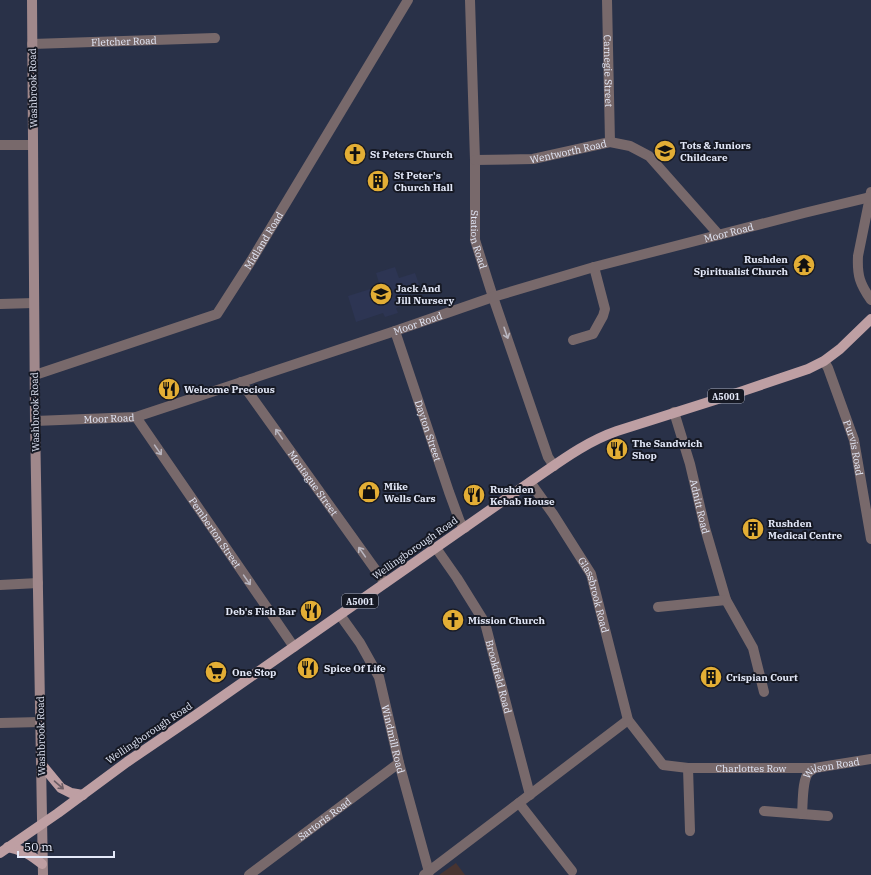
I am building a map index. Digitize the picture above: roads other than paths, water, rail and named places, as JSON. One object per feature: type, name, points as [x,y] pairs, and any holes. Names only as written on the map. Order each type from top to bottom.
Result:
[{"type":"main road","name":"Washbrook Road","points":[[32,0],[34,375],[43,875]]},
{"type":"main road","name":"Wellingborough Road","points":[[4,850],[83,795],[127,762],[530,482],[586,445],[602,436],[740,392],[824,361],[840,349],[871,319]]},
{"type":"main road","points":[[42,765],[61,788],[71,793],[83,795]]},
{"type":"main road","points":[[4,850],[25,852],[42,864]]},
{"type":"street","name":"Midland Road","points":[[34,375],[217,314],[251,261],[408,0]]},
{"type":"street","name":"Station Road","points":[[470,0],[475,160],[475,240],[548,457],[554,466]]},
{"type":"street","name":"Carnegie Street","points":[[607,0],[610,142]]},
{"type":"street","name":"Fletcher Road","points":[[32,44],[215,38]]},
{"type":"street","name":"Wentworth Road","points":[[475,160],[533,159],[610,142],[630,146],[649,156],[718,235]]},
{"type":"street","points":[[0,145],[33,145]]},
{"type":"street","points":[[870,194],[858,256],[858,275],[862,286],[871,300]]},
{"type":"street","name":"Moor Road","points":[[35,421],[136,418],[493,297],[594,267],[870,194]]},
{"type":"street","points":[[573,340],[593,334],[603,316],[605,309],[594,267]]},
{"type":"street","points":[[0,304],[34,303]]},
{"type":"street","name":"Dayton Street","points":[[394,331],[449,492],[460,522],[465,528]]},
{"type":"street","name":"Purvis Road","points":[[824,361],[828,368],[854,440],[871,539]]},
{"type":"street","name":"Montague Street","points":[[242,382],[385,584]]},
{"type":"street","name":"Adnitt Road","points":[[674,412],[690,464],[705,528],[726,600],[753,648],[764,692]]},
{"type":"street","name":"Pemberton Street","points":[[136,418],[294,647]]},
{"type":"street","name":"Glassbrook Road","points":[[530,482],[591,574],[628,720],[663,765],[688,768]]},
{"type":"street","name":"Brookfield Road","points":[[436,548],[458,578],[485,623],[530,794]]},
{"type":"street","points":[[0,585],[38,583]]},
{"type":"street","points":[[658,607],[726,600]]},
{"type":"street","name":"Windmill Road","points":[[340,615],[360,643],[378,677],[426,873]]},
{"type":"street","points":[[426,873],[628,720]]},
{"type":"street","points":[[0,723],[40,722]]},
{"type":"street","name":"Wilson Road","points":[[802,814],[804,785],[806,776],[810,771],[815,768],[871,760]]},
{"type":"street","name":"Sartoris Road","points":[[249,875],[399,763]]},
{"type":"street","points":[[688,768],[690,831]]},
{"type":"street","name":"Charlottes Row","points":[[688,768],[815,768]]},
{"type":"street","points":[[519,803],[572,871]]},
{"type":"street","points":[[764,811],[828,816]]},
{"type":"place","name":"Tots & Juniors Childcare","points":[[665,151]]},
{"type":"place","name":"St Peters Church","points":[[355,154]]},
{"type":"place","name":"St Peter's Church Hall","points":[[378,181]]},
{"type":"place","name":"Rushden Spiritualist Church","points":[[804,265]]},
{"type":"place","name":"Jack And Jill Nursery","points":[[381,294]]},
{"type":"place","name":"Welcome Precious","points":[[169,389]]},
{"type":"place","name":"The Sandwich Shop","points":[[617,449]]},
{"type":"place","name":"Mike Wells Cars","points":[[369,492]]},
{"type":"place","name":"Rushden Kebab House","points":[[474,495]]},
{"type":"place","name":"Rushden Medical Centre","points":[[753,529]]},
{"type":"place","name":"Deb's Fish Bar","points":[[311,611]]},
{"type":"place","name":"Mission Church","points":[[453,620]]},
{"type":"place","name":"Spice Of Life","points":[[308,668]]},
{"type":"place","name":"One Stop","points":[[216,672]]},
{"type":"place","name":"Crispian Court","points":[[711,677]]}]
